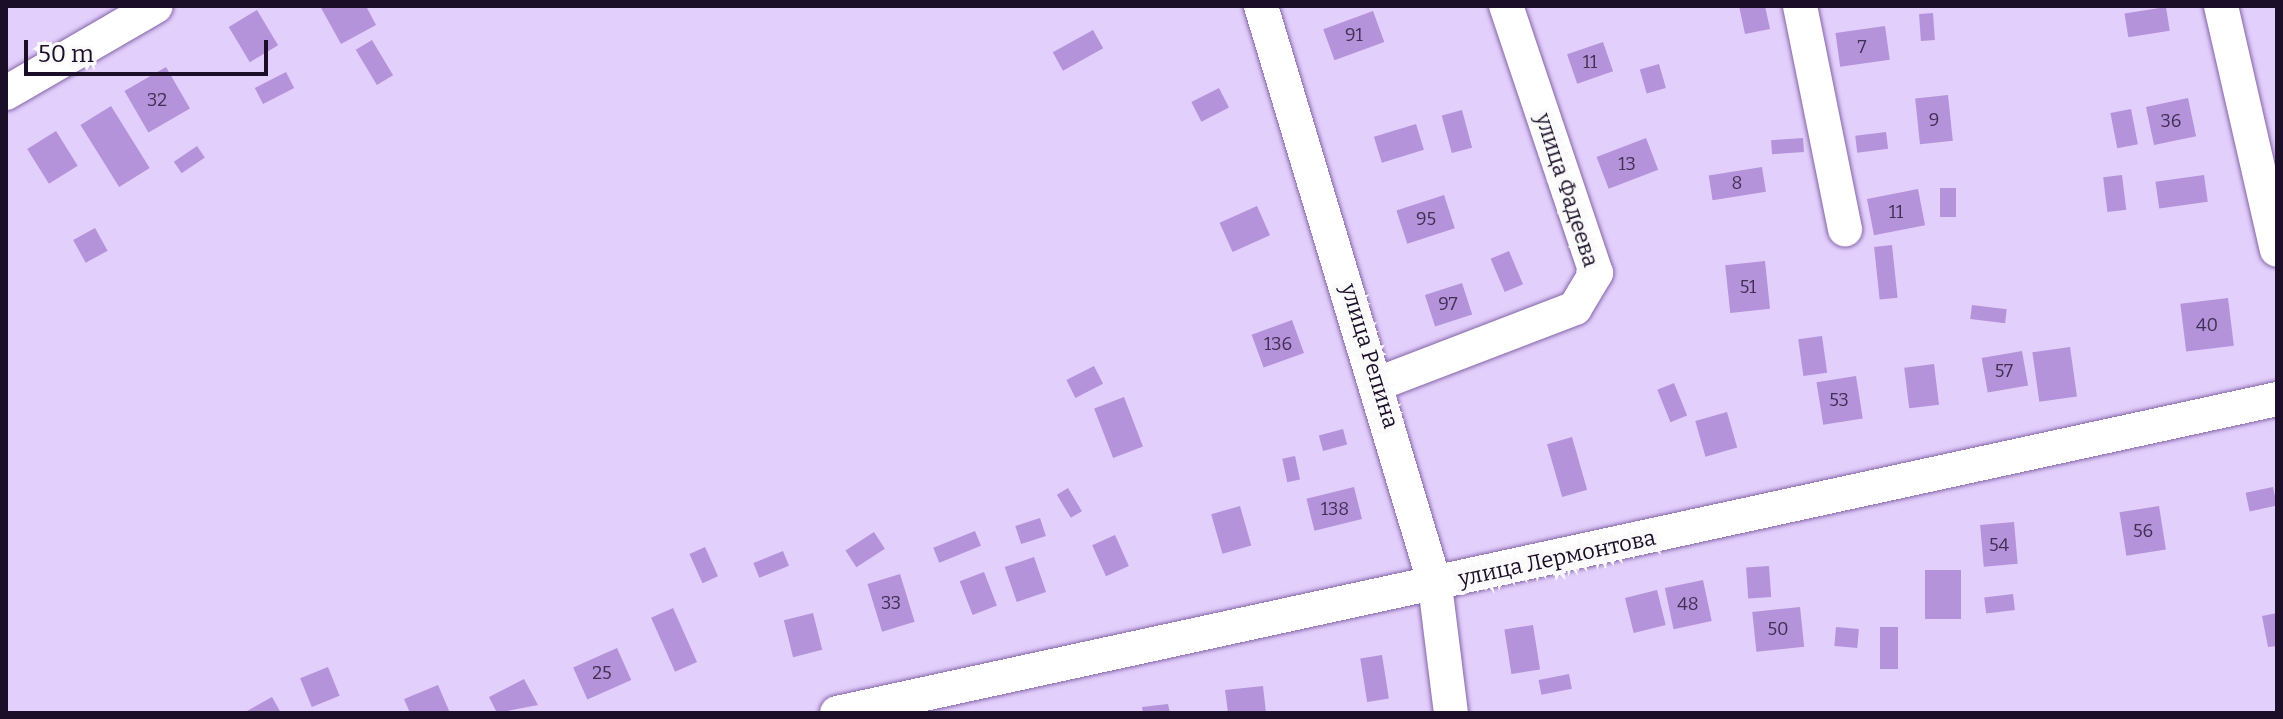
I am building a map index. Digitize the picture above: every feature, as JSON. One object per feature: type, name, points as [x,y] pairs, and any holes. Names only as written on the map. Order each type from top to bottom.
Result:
[{"type":"street","points":[[6,93],[156,6]]},
{"type":"street","name":"улица Репина","points":[[1261,6],[1380,383],[1435,585],[1451,713]]},
{"type":"street","name":"улица Фадеева","points":[[1380,383],[1575,308],[1596,273],[1506,6]]},
{"type":"street","points":[[1800,6],[1845,230]]},
{"type":"street","points":[[2221,6],[2277,250]]},
{"type":"street","name":"улица Лермонтова","points":[[837,713],[2277,399]]},
{"type":"building","points":[[320,6],[366,6],[376,25],[341,44]]},
{"type":"building","points":[[1739,6],[1765,6],[1770,29],[1745,34]]},
{"type":"building","points":[[2166,7],[2170,31],[2128,37],[2125,14]]},
{"type":"building","points":[[257,10],[278,45],[250,62],[229,27]]},
{"type":"building","points":[[1373,11],[1384,42],[1334,60],[1323,29]]},
{"type":"building","points":[[1933,13],[1935,40],[1921,41],[1919,14]]},
{"type":"building","points":[[1885,26],[1890,60],[1840,67],[1835,33]]},
{"type":"building","points":[[1093,30],[1103,48],[1063,71],[1053,52]]},
{"type":"building","points":[[372,40],[393,75],[377,85],[356,50]]},
{"type":"building","points":[[1603,42],[1613,71],[1577,84],[1567,54]]},
{"type":"building","points":[[1659,64],[1666,88],[1647,94],[1640,70]]},
{"type":"building","points":[[166,67],[190,109],[148,133],[124,91]]},
{"type":"building","points":[[286,72],[294,88],[263,104],[255,88]]},
{"type":"building","points":[[1219,88],[1229,108],[1201,122],[1191,102]]},
{"type":"building","points":[[1948,95],[1953,141],[1920,144],[1915,98]]},
{"type":"building","points":[[2188,98],[2196,136],[2154,145],[2146,107]]},
{"type":"building","points":[[111,106],[150,168],[119,187],[80,125]]},
{"type":"building","points":[[2131,109],[2138,144],[2117,148],[2110,113]]},
{"type":"building","points":[[1462,110],[1472,148],[1452,153],[1442,115]]},
{"type":"building","points":[[1416,124],[1424,150],[1382,163],[1374,137]]},
{"type":"building","points":[[56,131],[78,166],[49,184],[27,149]]},
{"type":"building","points":[[1886,132],[1888,149],[1857,153],[1855,136]]},
{"type":"building","points":[[1646,138],[1658,170],[1609,189],[1597,157]]},
{"type":"building","points":[[1803,138],[1804,152],[1772,154],[1771,140]]},
{"type":"building","points":[[197,146],[205,158],[182,173],[174,162]]},
{"type":"building","points":[[1762,167],[1766,192],[1713,200],[1709,175]]},
{"type":"building","points":[[2122,175],[2126,210],[2107,212],[2103,177]]},
{"type":"building","points":[[2204,175],[2208,202],[2159,209],[2155,182]]},
{"type":"building","points":[[1940,188],[1956,188],[1956,217],[1940,217]]},
{"type":"building","points":[[1918,189],[1925,225],[1874,235],[1867,199]]},
{"type":"building","points":[[1444,195],[1455,228],[1407,244],[1396,210]]},
{"type":"building","points":[[1257,206],[1270,235],[1233,252],[1220,223]]},
{"type":"building","points":[[95,228],[108,251],[86,263],[73,240]]},
{"type":"building","points":[[1892,245],[1898,298],[1880,300],[1874,247]]},
{"type":"building","points":[[1509,251],[1523,284],[1505,292],[1491,259]]},
{"type":"building","points":[[1765,261],[1770,309],[1730,313],[1725,265]]},
{"type":"building","points":[[1462,283],[1472,314],[1435,326],[1425,295]]},
{"type":"building","points":[[2228,298],[2234,346],[2186,351],[2180,304]]},
{"type":"building","points":[[1972,305],[2007,309],[2005,323],[1970,319]]},
{"type":"building","points":[[1292,320],[1304,353],[1264,368],[1252,335]]},
{"type":"building","points":[[1822,336],[1827,373],[1803,376],[1798,339]]},
{"type":"building","points":[[2070,347],[2077,397],[2039,402],[2032,352]]},
{"type":"building","points":[[2022,351],[2028,385],[1988,393],[1982,358]]},
{"type":"building","points":[[1934,364],[1939,405],[1909,408],[1904,368]]},
{"type":"building","points":[[1094,366],[1103,384],[1075,398],[1066,380]]},
{"type":"building","points":[[1856,376],[1863,418],[1823,425],[1816,382]]},
{"type":"building","points":[[1674,383],[1687,415],[1670,422],[1657,390]]},
{"type":"building","points":[[1124,397],[1143,446],[1113,458],[1094,408]]},
{"type":"building","points":[[1727,412],[1737,448],[1705,457],[1695,421]]},
{"type":"building","points":[[1343,429],[1347,444],[1323,451],[1319,435]]},
{"type":"building","points":[[1572,437],[1587,490],[1562,497],[1547,444]]},
{"type":"building","points":[[1295,456],[1300,479],[1287,482],[1282,459]]},
{"type":"building","points":[[1354,487],[1362,519],[1314,531],[1306,499]]},
{"type":"building","points":[[2273,487],[2277,506],[2250,511],[2246,493]]},
{"type":"building","points":[[1068,488],[1082,511],[1071,518],[1057,495]]},
{"type":"building","points":[[1240,506],[1251,545],[1222,554],[1211,514]]},
{"type":"building","points":[[2159,506],[2166,549],[2126,556],[2119,512]]},
{"type":"building","points":[[1040,518],[1046,536],[1021,544],[1015,526]]},
{"type":"building","points":[[2014,522],[2018,564],[1984,567],[1980,525]]},
{"type":"building","points":[[975,531],[981,546],[939,563],[933,548]]},
{"type":"building","points":[[874,532],[885,549],[856,567],[845,551]]},
{"type":"building","points":[[1115,535],[1129,566],[1106,576],[1092,545]]},
{"type":"building","points":[[705,547],[718,576],[702,583],[689,554]]},
{"type":"building","points":[[783,551],[789,566],[759,578],[753,563]]},
{"type":"building","points":[[1034,557],[1046,592],[1017,602],[1005,567]]},
{"type":"building","points":[[1769,566],[1771,597],[1748,599],[1746,568]]},
{"type":"building","points":[[1925,570],[1961,570],[1961,619],[1925,619]]},
{"type":"building","points":[[984,572],[997,606],[973,615],[960,581]]},
{"type":"building","points":[[900,574],[915,622],[882,632],[867,584]]},
{"type":"building","points":[[1703,580],[1712,621],[1674,629],[1665,588]]},
{"type":"building","points":[[1657,590],[1666,625],[1634,633],[1625,598]]},
{"type":"building","points":[[2013,594],[2015,610],[1986,613],[1984,598]]},
{"type":"building","points":[[1800,607],[1804,647],[1756,652],[1752,612]]},
{"type":"building","points":[[673,608],[697,662],[675,672],[651,618]]},
{"type":"building","points":[[813,613],[822,650],[793,657],[784,620]]},
{"type":"building","points":[[2277,613],[2277,646],[2268,647],[2262,616]]},
{"type":"building","points":[[1533,625],[1540,669],[1511,674],[1504,630]]},
{"type":"building","points":[[1836,627],[1859,629],[1857,648],[1834,646]]},
{"type":"building","points":[[1880,627],[1898,627],[1898,669],[1880,669]]},
{"type":"building","points":[[617,648],[631,680],[587,699],[573,668]]},
{"type":"building","points":[[1382,655],[1389,698],[1367,702],[1360,658]]},
{"type":"building","points":[[328,667],[340,696],[312,707],[300,678]]},
{"type":"building","points":[[1569,674],[1572,689],[1541,695],[1539,680]]},
{"type":"building","points":[[524,679],[538,705],[497,713],[489,697]]},
{"type":"building","points":[[438,685],[450,713],[410,713],[404,699]]},
{"type":"building","points":[[1263,686],[1266,713],[1228,713],[1225,690]]},
{"type":"building","points":[[272,697],[281,713],[248,713],[247,711]]},
{"type":"building","points":[[1168,704],[1170,713],[1143,713],[1142,707]]}]
